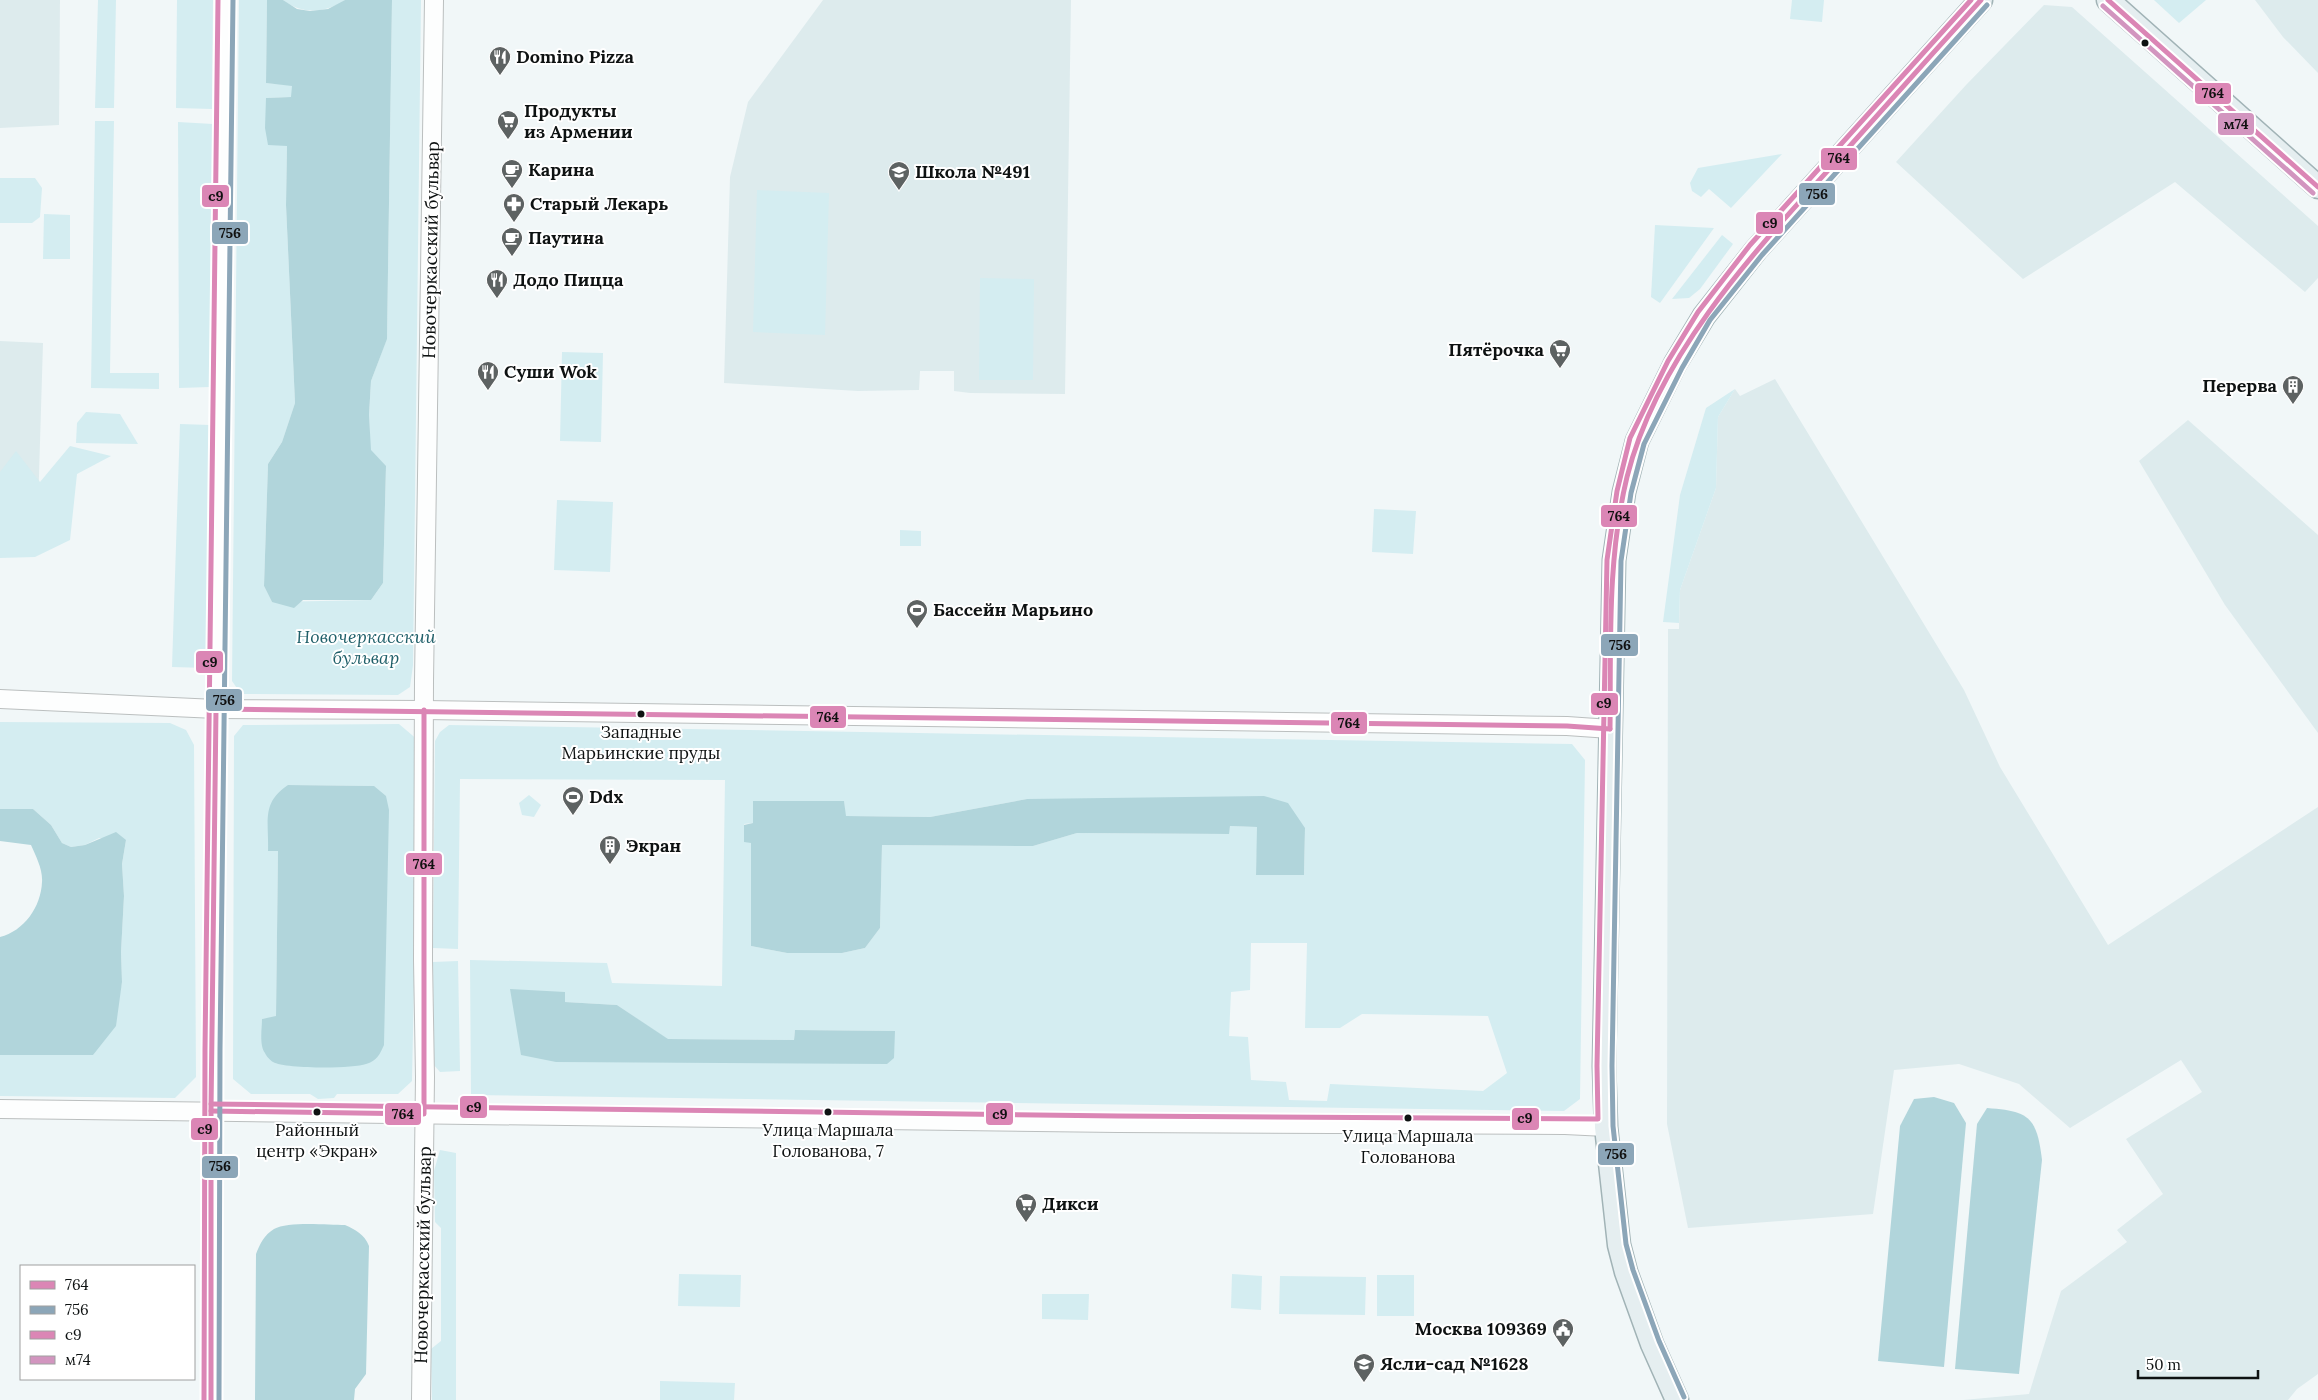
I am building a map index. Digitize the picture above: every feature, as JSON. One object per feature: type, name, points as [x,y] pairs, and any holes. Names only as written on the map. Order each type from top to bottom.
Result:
[{"type":"main road","points":[[2108,0],[2318,188]]},
{"type":"main road","points":[[1677,1400],[1652,1344],[1626,1272],[1619,1244],[1606,1127],[1604,1066],[1614,560],[1624,492],[1637,442],[1675,364],[1704,316],[1750,257],[1975,2]]},
{"type":"street","points":[[211,1400],[211,1111],[222,418],[226,0]]},
{"type":"street","name":"Новочеркасский бульвар","points":[[421,1400],[424,1114],[424,710],[434,0]]},
{"type":"street","points":[[0,699],[216,710],[424,710],[1567,726],[1610,729]]},
{"type":"street","points":[[0,1109],[1606,1127]]},
{"type":"shaded area","points":[[0,0],[60,0],[59,125],[0,128]]},
{"type":"shaded area","points":[[267,0],[283,0],[297,9],[310,11],[328,9],[345,0],[392,0],[387,339],[371,381],[369,415],[371,450],[386,466],[383,583],[371,600],[303,600],[294,608],[272,602],[264,586],[268,464],[282,442],[295,403],[286,205],[287,146],[268,145],[265,128],[266,98],[291,97],[292,86],[266,83]]},
{"type":"shaded area","name":"Школа №491","points":[[823,0],[1071,0],[1065,394],[970,393],[954,391],[954,371],[920,371],[919,390],[858,391],[724,383],[730,177],[748,102]]},
{"type":"shaded area","points":[[2255,0],[2318,0],[2318,73],[2283,37]]},
{"type":"shaded area","points":[[2044,5],[2072,7],[2318,226],[2318,278],[2305,292],[2175,182],[2023,279],[1896,162],[1966,85]]},
{"type":"shaded area","points":[[0,341],[43,343],[38,508],[0,507]]},
{"type":"shaded area","points":[[1775,379],[1964,690],[2000,767],[2108,945],[2318,807],[2318,1374],[2297,1389],[2288,1400],[1963,1400],[2029,1394],[2061,1291],[2127,1242],[2117,1230],[2163,1194],[2126,1139],[2202,1092],[2181,1060],[2070,1128],[2019,1084],[1959,1064],[1894,1070],[1873,1214],[1688,1228],[1667,1124],[1668,629],[1679,629],[1680,590],[1716,488],[1718,417],[1735,389],[1740,396]]},
{"type":"shaded area","points":[[2188,420],[2318,535],[2318,733],[2225,605],[2139,461]]},
{"type":"shaded area","points":[[288,785],[374,786],[386,796],[389,810],[384,1045],[379,1054],[370,1063],[348,1067],[319,1068],[291,1066],[273,1062],[263,1050],[261,1037],[262,1019],[276,1016],[278,851],[268,851],[268,814],[274,799]]},
{"type":"shaded area","points":[[1264,796],[1288,803],[1305,828],[1304,875],[1256,875],[1257,827],[1230,826],[1229,834],[1077,833],[1033,846],[882,845],[880,928],[865,948],[842,953],[787,953],[751,946],[751,843],[744,842],[744,825],[753,823],[753,801],[844,801],[846,816],[930,817],[1027,799]]},
{"type":"shaded area","points":[[0,809],[33,809],[51,825],[62,843],[71,847],[85,845],[116,832],[126,840],[122,864],[124,896],[121,952],[122,982],[116,1026],[93,1055],[0,1055],[0,937],[17,929],[30,917],[41,891],[42,877],[39,863],[31,845],[0,841]]},
{"type":"shaded area","points":[[510,989],[565,992],[565,1002],[617,1005],[668,1039],[794,1040],[795,1030],[895,1031],[894,1058],[887,1064],[556,1062],[521,1055]]},
{"type":"shaded area","points":[[1934,1097],[1954,1103],[1966,1123],[1944,1367],[1878,1361],[1900,1126],[1914,1099]]},
{"type":"shaded area","points":[[1987,1108],[2013,1111],[2029,1119],[2037,1135],[2042,1160],[2019,1374],[1955,1369],[1977,1124]]},
{"type":"shaded area","points":[[289,1225],[345,1225],[365,1238],[369,1246],[366,1374],[355,1389],[354,1400],[255,1400],[256,1254],[261,1243],[274,1229]]},
{"type":"green space","points":[[98,0],[116,0],[114,108],[95,108]]},
{"type":"green space","points":[[177,0],[213,0],[212,109],[176,108]]},
{"type":"green space","name":"Новочеркасский бульвар","points":[[239,0],[267,0],[266,83],[292,85],[292,97],[266,98],[287,146],[286,205],[295,403],[282,442],[268,464],[264,586],[272,602],[371,600],[383,583],[386,467],[370,450],[369,415],[371,381],[387,338],[392,0],[421,0],[413,665],[410,687],[398,695],[241,694],[232,681]]},
{"type":"green space","points":[[283,0],[345,0],[330,8],[306,10],[290,5]]},
{"type":"green space","points":[[1792,0],[1824,0],[1822,22],[1790,19]]},
{"type":"green space","points":[[2154,0],[2206,0],[2179,23]]},
{"type":"green space","points":[[95,121],[114,121],[110,373],[159,373],[159,389],[91,388]]},
{"type":"green space","points":[[178,122],[213,124],[210,387],[179,388]]},
{"type":"green space","points":[[1782,154],[1731,208],[1709,189],[1701,197],[1692,191],[1690,183],[1698,168]]},
{"type":"green space","points":[[0,178],[35,178],[42,188],[40,217],[32,223],[0,223]]},
{"type":"green space","points":[[757,190],[829,193],[825,335],[753,332]]},
{"type":"green space","points":[[44,214],[70,215],[70,259],[43,259]]},
{"type":"green space","points":[[1655,225],[1714,228],[1660,303],[1651,297]]},
{"type":"green space","points":[[1722,235],[1733,244],[1700,289],[1689,298],[1672,299]]},
{"type":"green space","points":[[980,278],[1034,279],[1033,380],[979,380]]},
{"type":"green space","points":[[562,352],[603,353],[601,442],[560,441]]},
{"type":"green space","points":[[1735,389],[1718,417],[1716,488],[1680,590],[1679,623],[1663,622],[1680,495],[1706,408]]},
{"type":"green space","points":[[86,412],[120,414],[138,444],[76,443],[77,423]]},
{"type":"green space","points":[[180,424],[210,425],[207,668],[172,667]]},
{"type":"green space","points":[[70,446],[111,456],[77,474],[70,540],[35,557],[0,558],[0,472],[16,451],[40,482]]},
{"type":"green space","points":[[557,500],[613,502],[610,572],[554,570]]},
{"type":"green space","points":[[1374,509],[1416,511],[1413,554],[1372,552]]},
{"type":"green space","points":[[900,530],[921,531],[921,546],[900,546]]},
{"type":"green space","points":[[0,722],[170,723],[186,730],[194,745],[196,1077],[175,1098],[0,1096],[0,1055],[93,1055],[119,998],[122,982],[121,952],[124,896],[122,864],[126,840],[99,838],[85,845],[71,847],[62,843],[51,825],[33,809],[0,809]]},
{"type":"green space","points":[[399,724],[419,741],[412,1081],[398,1094],[337,1094],[334,1098],[318,1099],[310,1094],[251,1094],[233,1079],[234,736],[243,725]],"holes":[[[288,785],[374,786],[298,1066],[273,1062],[262,1019],[276,1017],[278,851],[268,850]]]},
{"type":"green space","points":[[449,725],[1572,744],[1585,760],[1580,1099],[1564,1111],[471,1095],[470,960],[607,963],[612,983],[722,986],[725,780],[460,779],[458,949],[433,948],[435,741],[440,732]],"holes":[[[1027,799],[1305,828],[1304,875],[1256,875],[1258,827],[1230,826],[1228,834],[1077,833],[1033,846],[882,845],[880,928],[865,948],[842,953],[787,953],[751,946],[751,843],[744,824],[753,823],[754,801],[844,801],[845,816],[930,817]],[[1251,943],[1307,943],[1305,1028],[1340,1028],[1362,1014],[1488,1016],[1507,1073],[1483,1091],[1330,1084],[1327,1101],[1289,1100],[1286,1082],[1251,1080],[1248,1037],[1229,1036],[1231,992],[1250,990]],[[565,992],[565,1002],[617,1005],[667,1039],[794,1040],[795,1030],[894,1031],[894,1058],[521,1055]]]},
{"type":"green space","points":[[529,795],[541,805],[534,817],[522,815],[519,803]]},
{"type":"green space","points":[[458,961],[460,1071],[440,1072],[434,1065],[433,962]]},
{"type":"green space","points":[[440,1150],[456,1153],[456,1400],[432,1400],[431,1349],[441,1341],[441,1228],[435,1222],[434,1171]]},
{"type":"green space","points":[[679,1274],[741,1275],[740,1307],[678,1306]]},
{"type":"green space","points":[[1232,1274],[1262,1276],[1261,1310],[1231,1308]]},
{"type":"green space","points":[[1377,1275],[1414,1275],[1414,1316],[1377,1316]]},
{"type":"green space","points":[[1280,1276],[1366,1277],[1365,1315],[1279,1314]]},
{"type":"green space","points":[[1042,1294],[1089,1294],[1088,1320],[1042,1319]]},
{"type":"green space","points":[[660,1381],[735,1383],[734,1400],[660,1400]]},
{"type":"transit line","name":"с9","points":[[204,1400],[205,1050],[218,0]]},
{"type":"transit line","name":"756","points":[[219,1400],[220,1050],[233,0]]},
{"type":"transit line","name":"с9","points":[[211,1104],[1118,1116],[1598,1119],[1597,1066],[1607,560],[1617,491],[1630,438],[1668,361],[1698,312],[1750,245],[1971,0]]},
{"type":"transit line","name":"764","points":[[1610,729],[1611,602],[1616,539],[1627,477],[1641,433],[1660,390],[1710,310],[1739,272],[1801,200],[1981,0]]},
{"type":"transit line","name":"764","points":[[2108,0],[2318,187]]},
{"type":"transit line","name":"756","points":[[1684,1397],[1659,1341],[1633,1270],[1626,1244],[1613,1126],[1612,1066],[1621,561],[1631,493],[1644,444],[1682,368],[1710,320],[1762,255],[1987,5]]},
{"type":"transit line","name":"м74","points":[[2103,6],[2313,193]]},
{"type":"transit line","name":"764","points":[[211,1400],[211,1111],[216,709],[1567,726],[1610,729]]},
{"type":"transit line","name":"764","points":[[211,1111],[424,1114],[424,710]]},
{"type":"place","name":"Domino Pizza","points":[[500,76]]},
{"type":"place","name":"Продукты из Армении","points":[[508,140]]},
{"type":"place","name":"Карина","points":[[512,189]]},
{"type":"place","name":"Школа №491","points":[[899,191]]},
{"type":"place","name":"Старый Лекарь","points":[[514,223]]},
{"type":"place","name":"Паутина","points":[[512,257]]},
{"type":"place","name":"Додо Пицца","points":[[497,299]]},
{"type":"place","name":"Пятёрочка","points":[[1560,369]]},
{"type":"place","name":"Суши Wok","points":[[488,391]]},
{"type":"place","name":"Перерва","points":[[2293,405]]},
{"type":"place","name":"Бассейн Марьино","points":[[917,629]]},
{"type":"place","name":"Западные Марьинские пруды","points":[[641,714]]},
{"type":"place","name":"Ddx","points":[[573,816]]},
{"type":"place","name":"Экран","points":[[610,865]]},
{"type":"place","name":"Районный центр «Экран»","points":[[317,1112]]},
{"type":"place","name":"Улица Маршала Голованова, 7","points":[[828,1112]]},
{"type":"place","name":"Улица Маршала Голованова","points":[[1408,1118]]},
{"type":"place","name":"Дикси","points":[[1026,1223]]},
{"type":"place","name":"Москва 109369","points":[[1563,1348]]},
{"type":"place","name":"Ясли-сад №1628","points":[[1364,1383]]}]
